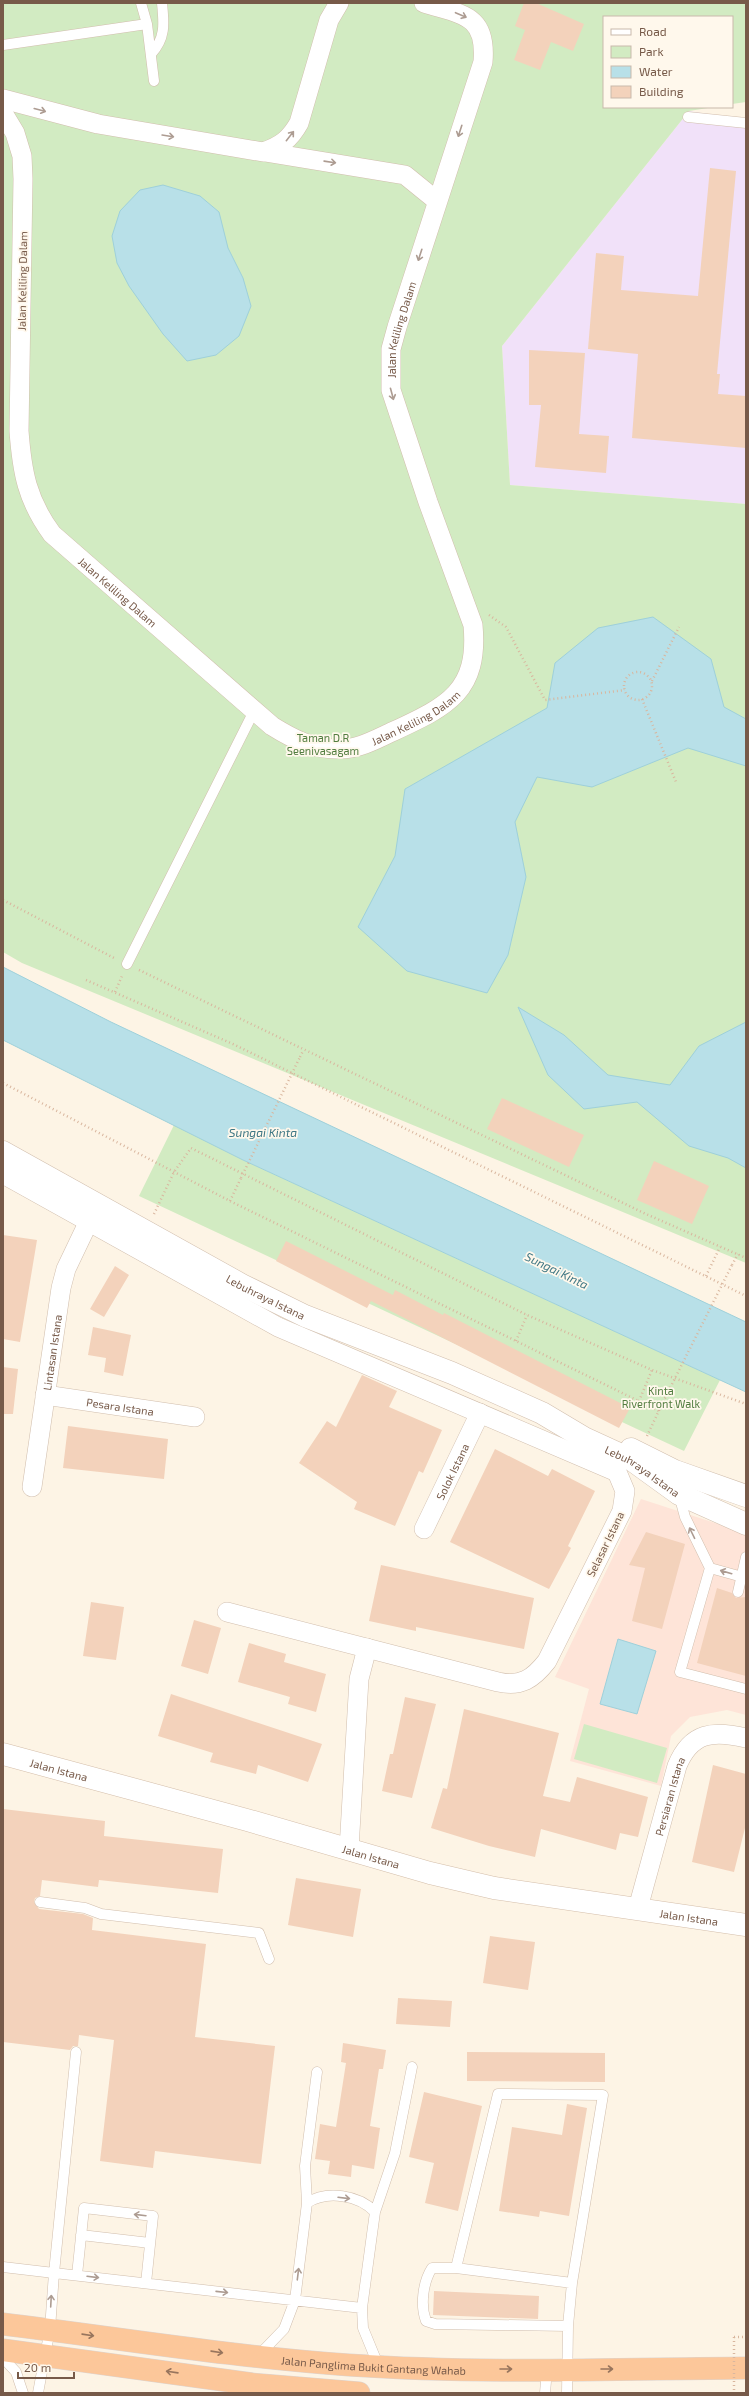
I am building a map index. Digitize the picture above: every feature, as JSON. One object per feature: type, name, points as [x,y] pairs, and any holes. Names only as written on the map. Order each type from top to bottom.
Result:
[{"type":"highway","name":"Jalan Panglima Bukit Gantang Wahab","points":[[3,2324],[50,2329],[257,2358],[379,2366],[557,2369],[746,2368]]},
{"type":"highway","points":[[3,2350],[46,2354],[218,2386],[359,2393]]},
{"type":"street","points":[[263,152],[279,147],[291,137],[299,123],[329,20],[339,3]]},
{"type":"street","name":"Jalan Keliling Dalam","points":[[3,112],[15,133],[22,156],[24,210],[19,431],[21,461],[28,491],[38,514],[52,534],[272,726],[296,740],[318,748],[339,749],[362,746],[434,712],[453,697],[465,683],[473,662],[475,644],[473,625],[464,597],[428,502],[391,390],[391,349],[482,62],[484,43],[479,28],[465,15],[424,3]]},
{"type":"street","points":[[3,99],[98,124],[405,175],[438,201]]},
{"type":"street","name":"Lebuhraya Istana","points":[[3,1152],[242,1285],[305,1316],[452,1373],[542,1413],[584,1426],[675,1471],[746,1496]]},
{"type":"street","name":"Selasar Istana","points":[[3,1174],[88,1223],[278,1327],[617,1472],[625,1491],[622,1511],[547,1660],[529,1680],[519,1684],[498,1682],[367,1648]]},
{"type":"street","name":"Lintasan Istana","points":[[32,1487],[66,1269],[88,1223]]},
{"type":"street","name":"Pesara Istana","points":[[46,1395],[195,1417]]},
{"type":"street","name":"Solok Istana","points":[[424,1529],[480,1413]]},
{"type":"street","name":"Lebuhraya Istana","points":[[542,1413],[584,1438],[632,1460],[679,1494],[746,1524]]},
{"type":"street","points":[[675,1471],[734,1506],[746,1520]]},
{"type":"street","points":[[227,1612],[367,1648],[359,1680],[349,1849]]},
{"type":"street","name":"Persiaran Istana","points":[[638,1908],[677,1766],[683,1751],[695,1740],[710,1734],[728,1734],[746,1738]]},
{"type":"street","name":"Jalan Istana","points":[[3,1754],[494,1888],[746,1925]]},
{"type":"lane","points":[[141,3],[147,24],[154,82]]},
{"type":"lane","points":[[151,54],[162,40],[164,28],[162,3]]},
{"type":"lane","points":[[3,45],[147,24]]},
{"type":"lane","points":[[688,118],[746,123]]},
{"type":"lane","points":[[127,964],[254,711]]},
{"type":"lane","points":[[675,1471],[685,1517],[710,1568],[680,1672],[746,1689]]},
{"type":"lane","points":[[738,1592],[744,1578],[746,1557]]},
{"type":"lane","points":[[710,1568],[744,1578]]},
{"type":"lane","points":[[40,1902],[85,1908],[101,1914],[259,1932],[269,1958]]},
{"type":"lane","points":[[38,2393],[50,2329],[54,2273],[76,2052]]},
{"type":"lane","points":[[379,2366],[363,2328],[362,2308],[375,2212],[395,2153],[412,2067]]},
{"type":"lane","points":[[257,2358],[284,2329],[295,2300],[307,2203],[305,2166],[317,2072]]},
{"type":"lane","points":[[456,2268],[498,2094],[603,2095],[572,2283],[568,2326],[557,2369],[545,2393]]},
{"type":"lane","points":[[307,2203],[320,2197],[350,2198],[369,2205],[375,2212]]},
{"type":"lane","points":[[77,2275],[84,2208],[153,2216],[146,2283]]},
{"type":"lane","points":[[81,2235],[150,2243]]},
{"type":"lane","points":[[3,2267],[362,2308]]},
{"type":"lane","points":[[568,2326],[435,2324],[426,2321],[423,2312],[426,2277],[432,2268],[456,2268],[572,2283]]},
{"type":"lane","points":[[3,2358],[16,2372],[23,2393]]},
{"type":"lane","points":[[557,2369],[567,2393]]},
{"type":"path","points":[[464,597],[506,627],[545,700],[625,690]]},
{"type":"path","points":[[642,700],[651,692],[651,681],[679,627]]},
{"type":"path","points":[[642,700],[632,698],[625,690],[625,679],[634,672],[644,673],[651,681]]},
{"type":"path","points":[[642,700],[676,782]]},
{"type":"path","points":[[3,900],[127,964],[304,1051],[646,1214],[746,1258]]},
{"type":"path","points":[[86,980],[233,1044],[562,1207],[746,1296]]},
{"type":"path","points":[[230,1201],[304,1051]]},
{"type":"path","points":[[3,1083],[230,1201],[659,1411]]},
{"type":"path","points":[[145,1232],[174,1172],[192,1148],[527,1315],[652,1370],[746,1404]]},
{"type":"path","points":[[706,1276],[720,1246]]},
{"type":"path","points":[[638,1452],[738,1254]]},
{"type":"path","points":[[516,1341],[527,1315]]},
{"type":"path","points":[[639,1401],[652,1370]]},
{"type":"path","points":[[734,2393],[734,2337],[746,2337]]},
{"type":"shaded area","points":[[689,111],[746,120],[746,504],[510,485],[502,346]]},
{"type":"shaded area","points":[[641,1499],[746,1533],[746,1715],[727,1710],[690,1717],[671,1736],[661,1786],[570,1761],[589,1689],[555,1677]]},
{"type":"green space","name":"Taman D.R Seenivasagam","points":[[3,3],[746,3],[746,102],[733,104],[733,16],[603,16],[603,108],[708,108],[689,111],[502,346],[510,485],[746,504],[746,1263],[22,963],[3,952]]},
{"type":"green space","name":"Kinta Riverfront Walk","points":[[174,1125],[243,1160],[720,1380],[684,1451],[139,1196]]},
{"type":"green space","points":[[584,1724],[667,1748],[657,1783],[574,1759]]},
{"type":"water","points":[[163,185],[200,196],[219,212],[228,248],[243,278],[251,306],[239,336],[216,355],[187,361],[163,334],[129,286],[117,263],[112,236],[120,211],[140,190]]},
{"type":"water","points":[[653,617],[711,659],[724,707],[746,719],[746,766],[688,748],[592,787],[537,777],[515,822],[526,877],[508,955],[487,993],[407,971],[358,927],[395,856],[405,789],[547,708],[555,663],[598,628]]},
{"type":"water","name":"Sungai Kinta","points":[[3,967],[111,1022],[746,1322],[746,1392],[243,1160],[3,1040]]},
{"type":"water","points":[[518,1007],[564,1035],[608,1075],[670,1085],[699,1046],[746,1022],[746,1168],[728,1158],[689,1146],[637,1102],[584,1109],[548,1075]]},
{"type":"water","points":[[618,1639],[656,1651],[637,1714],[600,1704]]},
{"type":"building","points":[[524,3],[536,3],[584,24],[573,51],[551,42],[540,70],[514,60],[525,30],[515,26]]},
{"type":"building","points":[[710,168],[736,171],[717,374],[720,374],[718,394],[746,396],[746,448],[632,438],[638,354],[588,349],[596,253],[624,256],[621,290],[698,296]]},
{"type":"building","points":[[529,350],[585,353],[579,434],[609,436],[606,473],[535,467],[541,405],[529,405]]},
{"type":"building","points":[[502,1098],[584,1135],[569,1167],[487,1129]]},
{"type":"building","points":[[654,1161],[709,1186],[692,1224],[637,1200]]},
{"type":"building","points":[[3,1235],[37,1240],[20,1342],[3,1339]]},
{"type":"building","points":[[286,1241],[393,1295],[395,1290],[443,1315],[444,1313],[630,1408],[619,1428],[371,1301],[367,1308],[276,1261]]},
{"type":"building","points":[[115,1266],[129,1275],[104,1317],[90,1309]]},
{"type":"building","points":[[93,1327],[131,1335],[123,1376],[104,1372],[106,1358],[88,1355]]},
{"type":"building","points":[[3,1367],[18,1369],[13,1414],[3,1414]]},
{"type":"building","points":[[362,1375],[397,1391],[389,1407],[442,1430],[423,1473],[419,1471],[395,1526],[354,1509],[357,1502],[299,1463],[327,1421],[336,1427]]},
{"type":"building","points":[[68,1426],[168,1439],[164,1479],[63,1468]]},
{"type":"building","points":[[495,1449],[548,1476],[552,1469],[595,1491],[568,1546],[571,1548],[549,1589],[450,1542]]},
{"type":"building","points":[[646,1532],[685,1544],[662,1629],[632,1621],[645,1568],[629,1565]]},
{"type":"building","points":[[381,1565],[534,1598],[524,1649],[416,1627],[416,1631],[369,1621]]},
{"type":"building","points":[[717,1588],[732,1593],[736,1598],[746,1597],[746,1676],[697,1663]]},
{"type":"building","points":[[91,1602],[124,1607],[116,1660],[83,1656]]},
{"type":"building","points":[[194,1620],[221,1628],[208,1674],[181,1666]]},
{"type":"building","points":[[249,1643],[286,1654],[284,1662],[326,1674],[316,1712],[288,1704],[290,1697],[238,1682]]},
{"type":"building","points":[[171,1694],[322,1744],[308,1782],[258,1765],[256,1774],[210,1762],[213,1753],[158,1736]]},
{"type":"building","points":[[405,1697],[436,1704],[412,1798],[382,1791],[390,1754],[393,1754]]},
{"type":"building","points":[[464,1709],[559,1733],[543,1796],[570,1802],[577,1777],[648,1797],[638,1837],[620,1833],[616,1850],[541,1829],[535,1857],[489,1846],[431,1828],[443,1788],[447,1789]]},
{"type":"building","points":[[713,1765],[746,1774],[746,1824],[734,1872],[692,1862]]},
{"type":"building","points":[[3,1809],[105,1821],[104,1836],[223,1849],[218,1893],[99,1880],[98,1887],[42,1880],[40,1896],[35,1898],[34,1902],[39,1909],[83,1914],[93,1918],[92,1930],[206,1944],[195,2037],[275,2046],[261,2164],[155,2151],[153,2168],[100,2161],[114,2040],[79,2035],[78,2046],[73,2046],[70,2050],[3,2042]]},
{"type":"building","points":[[296,1878],[361,1889],[353,1937],[288,1925]]},
{"type":"building","points":[[490,1936],[535,1942],[528,1990],[483,1983]]},
{"type":"building","points":[[398,1998],[452,2001],[450,2027],[396,2024]]},
{"type":"building","points":[[343,2043],[386,2050],[383,2069],[379,2069],[370,2126],[380,2128],[374,2169],[352,2165],[351,2177],[328,2174],[330,2161],[315,2159],[320,2124],[336,2127],[346,2063],[341,2062]]},
{"type":"building","points":[[467,2052],[605,2053],[605,2082],[467,2081]]},
{"type":"building","points":[[424,2092],[482,2106],[458,2211],[425,2203],[434,2163],[409,2157]]},
{"type":"building","points":[[567,2104],[587,2108],[569,2216],[540,2211],[539,2217],[499,2211],[512,2127],[562,2135]]},
{"type":"building","points":[[434,2291],[539,2296],[538,2319],[433,2315]]}]
